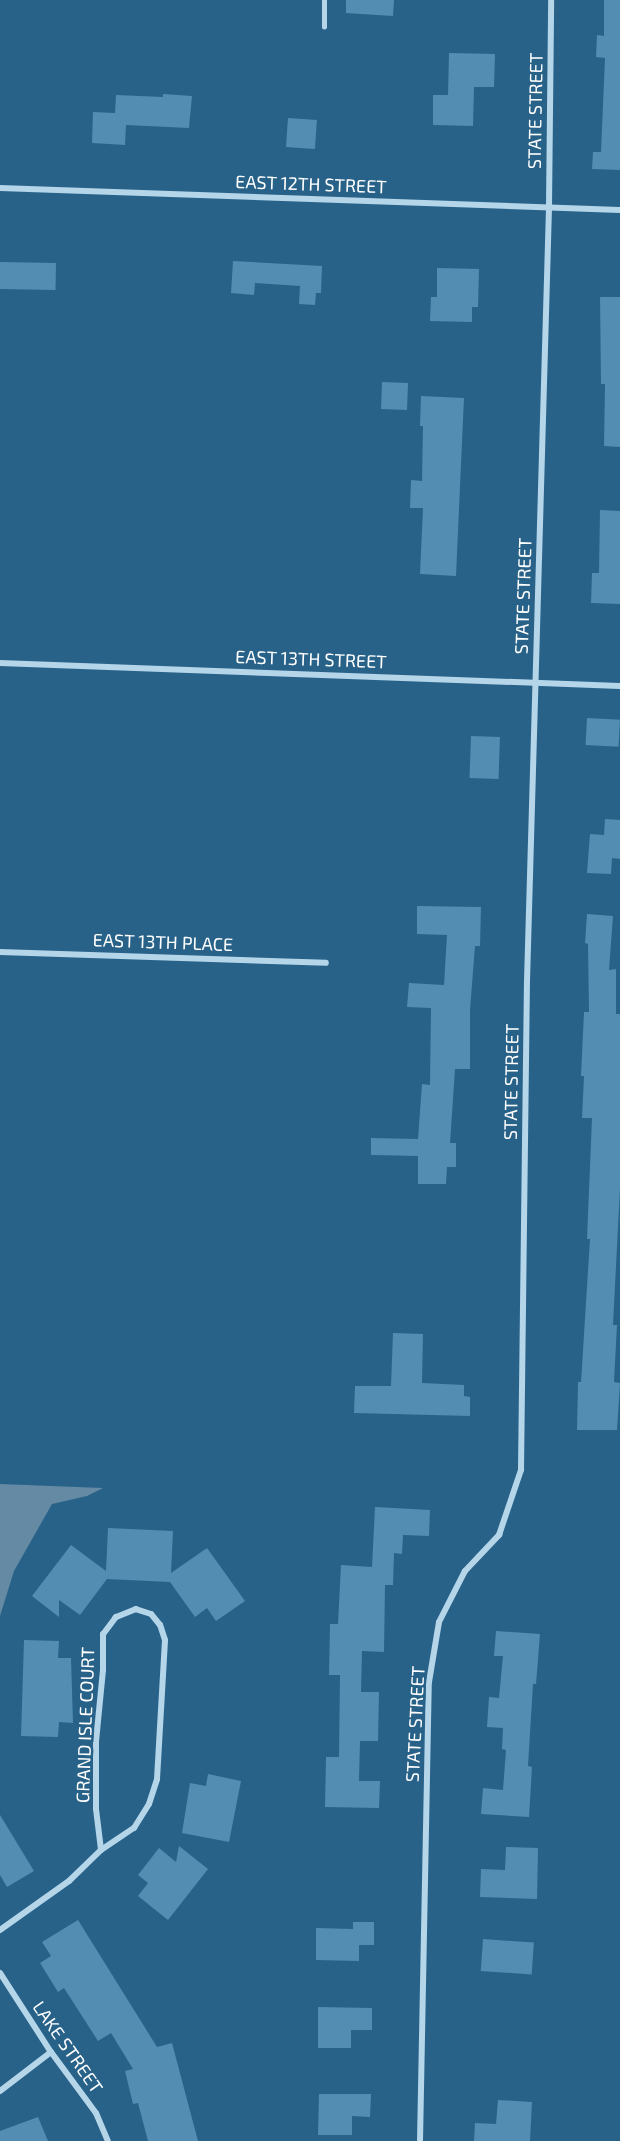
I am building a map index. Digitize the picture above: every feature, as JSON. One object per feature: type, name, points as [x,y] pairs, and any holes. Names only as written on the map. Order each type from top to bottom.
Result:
[{"type":"street","name":"STATE STREET","points":[[420,2141],[429,1682],[439,1622],[465,1571],[500,1535],[521,1470],[527,981],[549,207],[551,0]]},
{"type":"street","name":"EAST 12TH STREET","points":[[0,188],[620,210]]},
{"type":"street","name":"EAST 13TH STREET","points":[[0,663],[620,686]]},
{"type":"street","name":"EAST 13TH PLACE","points":[[0,952],[326,963]]},
{"type":"street","name":"GRAND ISLE COURT","points":[[0,1930],[69,1881],[101,1850],[134,1828],[149,1804],[157,1779],[165,1640],[160,1625],[151,1614],[135,1610],[116,1617],[103,1634],[103,1670],[96,1741],[96,1809],[101,1850]]},
{"type":"street","name":"LAKE STREET","points":[[0,1973],[51,2052],[96,2113],[108,2141]]},
{"type":"street","points":[[0,2091],[51,2052]]},
{"type":"lane","points":[[324,0],[324,27]]},
{"type":"water","points":[[0,1484],[103,1488],[87,1496],[52,1504],[14,1571],[0,1616]]},
{"type":"building","points":[[346,0],[394,0],[393,16],[346,13]]},
{"type":"building","points":[[604,0],[620,0],[620,170],[592,169],[593,152],[601,152],[605,58],[596,57],[597,35],[604,36]]},
{"type":"building","points":[[449,53],[495,54],[494,87],[474,87],[473,126],[433,125],[433,95],[448,95]]},
{"type":"building","points":[[163,94],[192,96],[189,128],[126,125],[125,145],[92,143],[93,112],[115,113],[116,95],[163,97]]},
{"type":"building","points":[[288,118],[317,120],[315,149],[286,147]]},
{"type":"building","points":[[233,261],[322,266],[321,293],[316,293],[315,305],[299,304],[300,286],[255,283],[254,295],[231,293]]},
{"type":"building","points":[[0,262],[56,263],[56,290],[0,289]]},
{"type":"building","points":[[437,268],[479,269],[478,307],[472,307],[472,322],[430,321],[431,297],[437,297]]},
{"type":"building","points":[[600,297],[620,297],[620,447],[604,446],[605,384],[601,384]]},
{"type":"building","points":[[382,382],[408,383],[407,410],[381,409]]},
{"type":"building","points":[[421,396],[464,398],[456,576],[420,574],[423,508],[410,508],[411,480],[422,481]]},
{"type":"building","points":[[600,510],[620,511],[620,604],[591,603],[592,573],[599,573]]},
{"type":"building","points":[[587,718],[620,720],[619,747],[586,745]]},
{"type":"building","points":[[471,736],[500,737],[499,779],[470,778]]},
{"type":"building","points":[[605,819],[620,820],[620,859],[612,858],[611,874],[587,873],[590,834],[604,835]]},
{"type":"building","points":[[417,906],[481,907],[480,946],[475,946],[470,1010],[470,1069],[455,1069],[450,1143],[456,1143],[456,1167],[447,1167],[446,1184],[418,1184],[418,1156],[371,1155],[371,1138],[418,1139],[422,1084],[430,1085],[431,1008],[407,1007],[409,983],[444,985],[447,935],[417,934]]},
{"type":"building","points":[[587,914],[613,916],[609,970],[616,969],[616,1014],[620,1014],[620,1188],[613,1325],[617,1325],[614,1382],[620,1383],[617,1430],[577,1430],[578,1382],[581,1382],[590,1239],[587,1239],[592,1118],[582,1118],[584,1076],[581,1076],[584,1012],[589,1012],[588,944],[585,943]]},
{"type":"building","points":[[393,1333],[423,1334],[422,1383],[464,1385],[464,1396],[470,1397],[470,1416],[354,1413],[355,1386],[391,1386]]},
{"type":"building","points":[[375,1507],[430,1510],[429,1536],[403,1535],[402,1554],[394,1553],[393,1585],[385,1585],[384,1652],[362,1651],[361,1692],[379,1692],[378,1741],[360,1741],[359,1781],[380,1781],[379,1808],[325,1807],[326,1757],[339,1757],[340,1675],[329,1675],[330,1624],[338,1624],[341,1565],[372,1567]]},
{"type":"building","points":[[108,1528],[173,1531],[171,1573],[207,1548],[245,1601],[216,1621],[207,1608],[195,1617],[170,1582],[107,1579],[80,1615],[59,1600],[59,1617],[32,1596],[71,1545],[106,1571]]},
{"type":"building","points":[[496,1631],[540,1634],[536,1684],[533,1684],[528,1766],[532,1767],[529,1817],[481,1814],[483,1788],[503,1790],[506,1750],[502,1749],[503,1728],[487,1727],[489,1697],[499,1698],[503,1656],[494,1656]]},
{"type":"building","points":[[24,1640],[59,1641],[58,1658],[71,1658],[73,1723],[59,1722],[58,1737],[21,1736]]},
{"type":"building","points":[[208,1774],[241,1781],[229,1842],[182,1833],[190,1783],[206,1786]]},
{"type":"building","points":[[0,1815],[34,1871],[7,1887],[0,1875]]},
{"type":"building","points":[[179,1846],[208,1869],[168,1920],[138,1896],[148,1883],[138,1875],[159,1848],[176,1862]]},
{"type":"building","points":[[506,1847],[538,1848],[537,1899],[480,1897],[481,1869],[505,1870]]},
{"type":"building","points":[[78,1920],[157,2047],[172,2043],[198,2141],[148,2141],[138,2103],[133,2104],[125,2071],[133,2069],[111,2033],[98,2041],[64,1988],[58,1992],[40,1963],[51,1956],[42,1942]]},
{"type":"building","points":[[353,1922],[374,1922],[374,1945],[359,1945],[359,1961],[316,1960],[316,1928],[353,1929]]},
{"type":"building","points":[[483,1939],[534,1943],[532,1974],[481,1971]]},
{"type":"building","points":[[318,2007],[372,2008],[372,2030],[351,2030],[351,2048],[318,2048]]},
{"type":"building","points":[[319,2094],[371,2094],[370,2117],[352,2116],[352,2135],[318,2135]]},
{"type":"building","points":[[498,2100],[532,2102],[530,2141],[474,2141],[475,2123],[496,2124]]},
{"type":"building","points":[[38,2117],[48,2141],[0,2141],[0,2131]]}]
